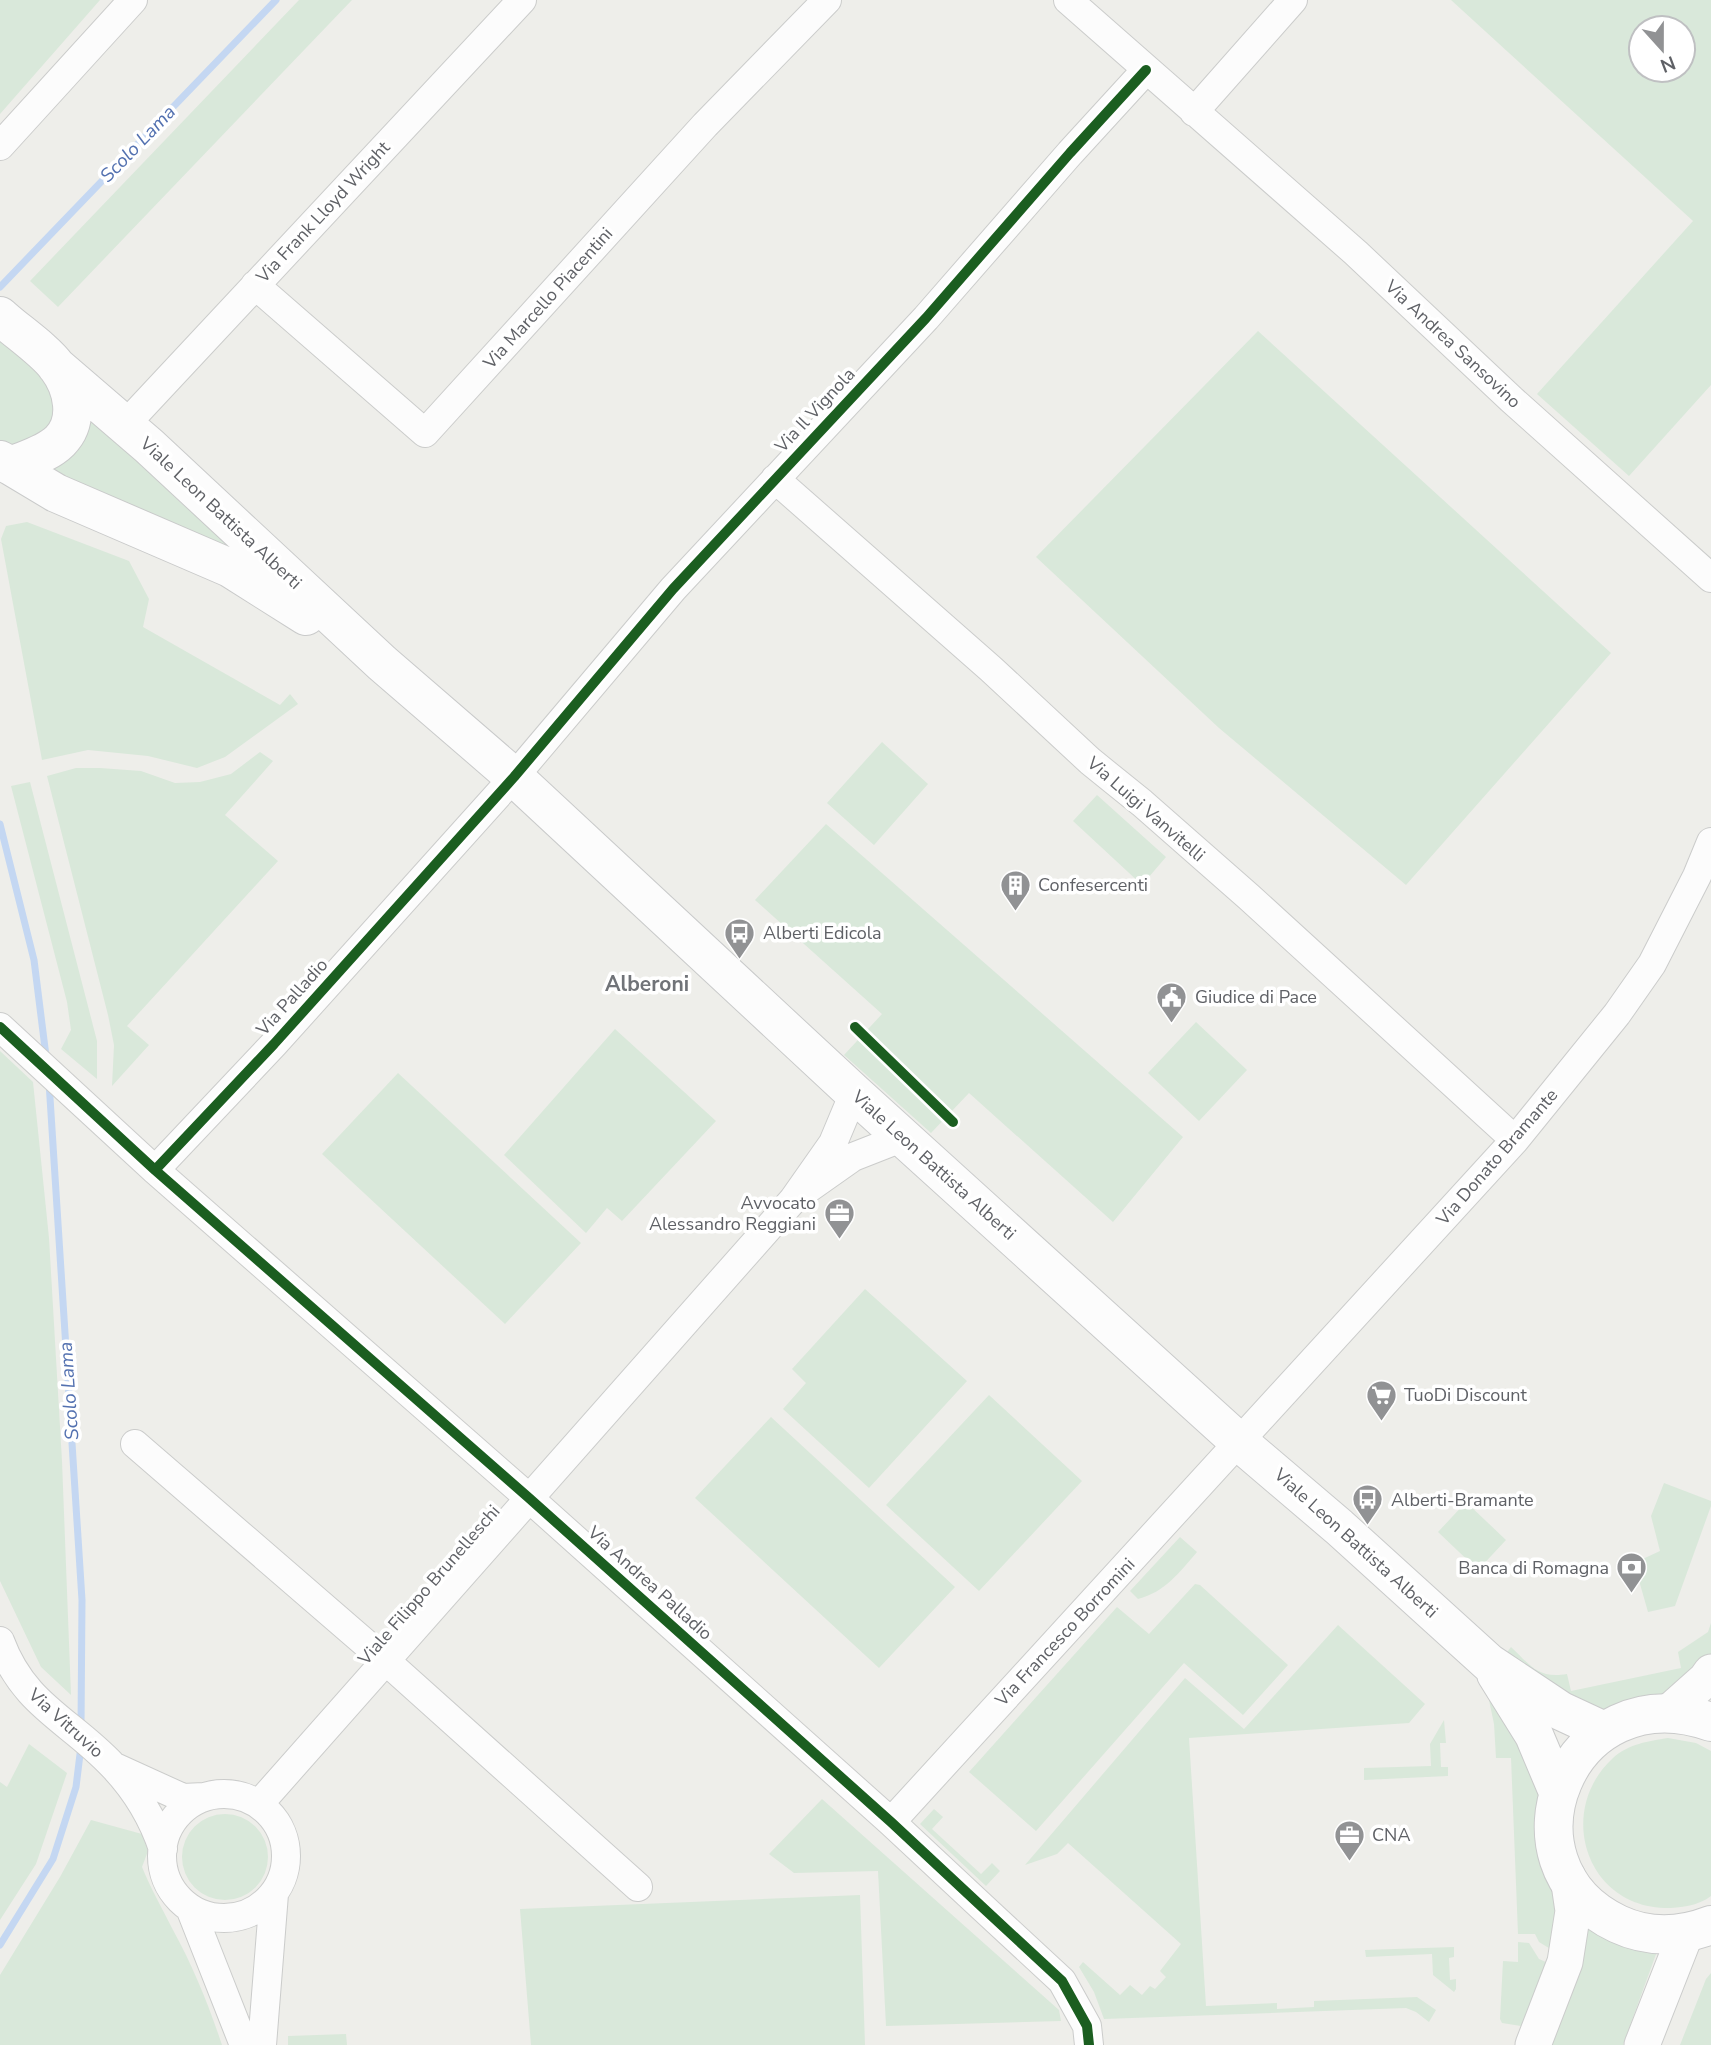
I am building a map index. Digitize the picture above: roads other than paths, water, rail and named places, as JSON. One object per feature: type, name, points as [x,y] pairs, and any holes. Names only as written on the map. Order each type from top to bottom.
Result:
[{"type":"main road","name":"Viale Leon Battista Alberti","points":[[4,320],[125,425],[382,663],[514,777],[854,1093],[1238,1441],[1339,1527],[1489,1663],[1561,1711],[1604,1731]]},
{"type":"main road","points":[[6,463],[38,455],[60,441],[73,417],[70,394],[57,366]]},
{"type":"main road","name":"Viale Leon Battista Alberti","points":[[6,463],[56,493],[230,568],[382,663]]},
{"type":"main road","name":"Viale Leon Battista Alberti","points":[[1489,1663],[1534,1735],[1558,1792]]},
{"type":"main road","points":[[1698,1929],[1666,1935],[1646,1933],[1609,1919],[1592,1908],[1568,1877],[1556,1844],[1555,1818],[1558,1792],[1566,1774],[1576,1758],[1604,1731],[1624,1720],[1669,1712],[1693,1715],[1711,1722]]},
{"type":"street","points":[[0,146],[133,0]]},
{"type":"street","name":"Via Frank Lloyd Wright","points":[[125,425],[522,0]]},
{"type":"street","name":"Via Marcello Piacentini","points":[[255,285],[425,433],[705,125],[827,0]]},
{"type":"street","name":"Via Andrea Sansovino","points":[[1068,0],[1356,253],[1511,398],[1711,578]]},
{"type":"street","points":[[1194,112],[1293,0]]},
{"type":"street","name":"Via Il Vignola","points":[[514,777],[673,589],[926,318],[1070,152],[1146,70]]},
{"type":"street","name":"Via Luigi Vanvitelli","points":[[775,479],[991,669],[1090,761],[1249,897],[1516,1140]]},
{"type":"street","name":"Via Palladio","points":[[155,1170],[274,1044],[514,777]]},
{"type":"street","name":"Via Donato Bramante","points":[[1238,1441],[1516,1140],[1617,1014],[1652,964],[1697,876],[1711,842]]},
{"type":"street","points":[[0,1027],[155,1170]]},
{"type":"street","name":"Viale Filippo Brunelleschi","points":[[259,1804],[793,1200],[833,1143],[854,1093]]},
{"type":"street","name":"Viale Filippo Brunelleschi","points":[[793,1200],[853,1157],[904,1137]]},
{"type":"street","name":"Via Andrea Palladio","points":[[155,1170],[529,1498],[891,1822],[1062,1981],[1087,2026],[1089,2045]]},
{"type":"street","name":"Via Francesco Borromini","points":[[891,1822],[1238,1441]]},
{"type":"street","name":"Viale Filippo Brunelleschi","points":[[135,1444],[386,1661],[638,1887]]},
{"type":"street","name":"Via Vitruvio","points":[[0,1641],[22,1684],[111,1764],[155,1827],[163,1849]]},
{"type":"street","points":[[1669,1712],[1711,1672]]},
{"type":"street","name":"Via Vitruvio","points":[[111,1764],[183,1798],[204,1797]]},
{"type":"street","points":[[223,1794],[242,1796],[259,1804],[274,1818],[284,1836],[287,1856],[283,1876],[274,1894],[260,1907],[225,1919],[206,1916],[190,1908],[174,1894],[165,1877],[162,1857],[164,1837],[173,1819],[187,1806],[204,1797],[223,1794]]},
{"type":"street","points":[[1532,2045],[1565,1962],[1573,1911],[1568,1877]]},
{"type":"street","points":[[262,2045],[274,1894]]},
{"type":"street","points":[[190,1908],[244,2045]]},
{"type":"street","points":[[1642,2045],[1698,1929]]},
{"type":"waterway","name":"Scolo Lama","points":[[0,287],[276,0]]},
{"type":"waterway","name":"Scolo Lama","points":[[0,824],[34,960],[46,1056]]},
{"type":"waterway","name":"Scolo Lama","points":[[49,1082],[82,1600],[81,1727]]},
{"type":"waterway","name":"Scolo Lama","points":[[0,1945],[53,1859],[76,1787],[81,1746]]},
{"type":"place","name":"Confesercenti","points":[[1015,912]]},
{"type":"place","name":"Alberti Edicola","points":[[740,960]]},
{"type":"place","name":"Giudice di Pace","points":[[1172,1024]]},
{"type":"place","name":"Avvocato Alessandro Reggiani","points":[[839,1240]]},
{"type":"place","name":"TuoDi Discount","points":[[1381,1422]]},
{"type":"place","name":"Alberti-Bramante","points":[[1368,1527]]},
{"type":"place","name":"Banca di Romagna","points":[[1632,1595]]},
{"type":"place","name":"CNA","points":[[1349,1862]]},
{"type":"district","name":"Alberoni","points":[[647,984]]}]
